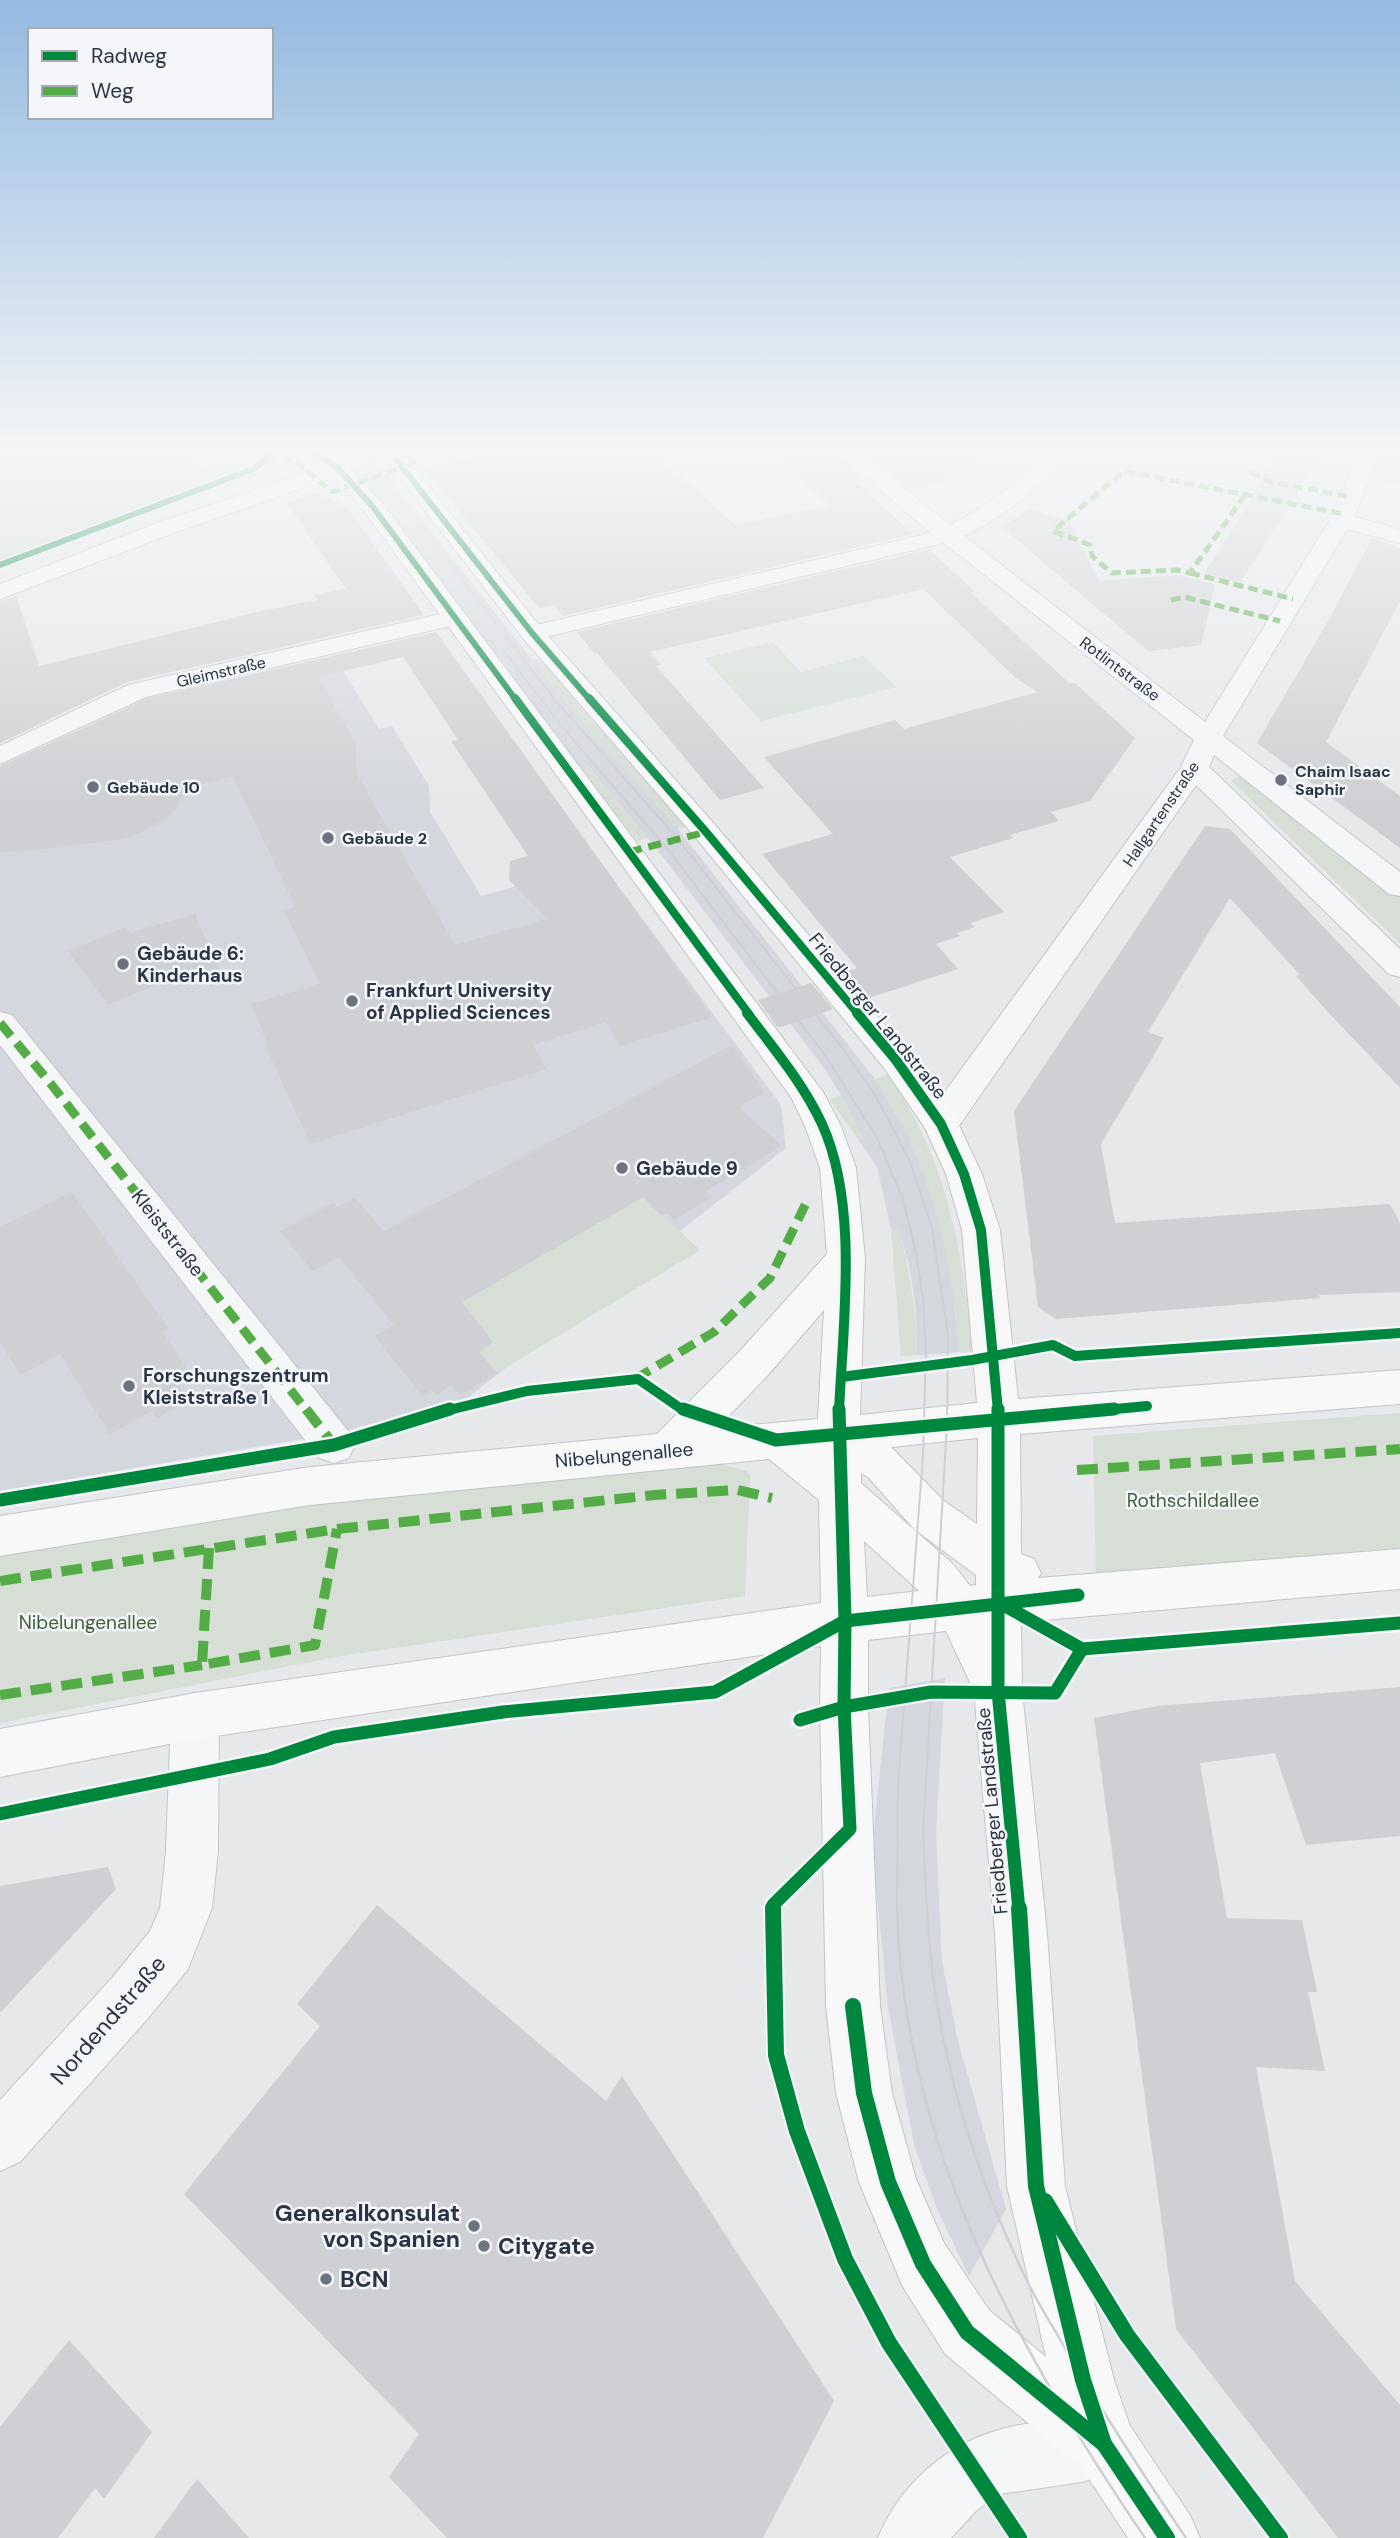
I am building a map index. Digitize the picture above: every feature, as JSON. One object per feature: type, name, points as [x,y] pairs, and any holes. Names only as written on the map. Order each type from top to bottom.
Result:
[{"type":"main road","points":[[0,592],[63,567]]},
{"type":"main road","name":"Friedberger Landstraße","points":[[417,567],[806,1092],[823,1126],[838,1168],[846,1258],[838,1435],[845,1621],[844,1707],[853,2006],[864,2093],[888,2182],[923,2264],[967,2332],[1104,2444]]},
{"type":"main road","name":"Friedberger Landstraße","points":[[480,567],[532,634],[706,832],[896,1060],[941,1124],[964,1174],[981,1230],[999,1419],[986,1592],[1021,1933],[1036,2186],[1083,2380],[1104,2444],[1167,2538]]},
{"type":"main road","points":[[668,1451],[754,1363],[846,1258]]},
{"type":"main road","points":[[999,1419],[1400,1387]]},
{"type":"main road","name":"Nibelungenallee","points":[[0,1536],[310,1486],[999,1419]]},
{"type":"main road","points":[[838,1435],[884,1465],[929,1515],[986,1592]]},
{"type":"main road","points":[[776,1440],[841,1491],[937,1579],[986,1592],[1078,1595],[1400,1569]]},
{"type":"main road","points":[[0,1753],[195,1716],[845,1621],[986,1592]]},
{"type":"street","points":[[532,634],[814,567]]},
{"type":"street","name":"Rotlintstraße","points":[[988,567],[1210,736],[1400,887]]},
{"type":"street","name":"Hallgartenstraße","points":[[941,1124],[1194,768],[1210,736],[1312,567]]},
{"type":"street","name":"Gleimstraße","points":[[0,756],[137,691],[454,618]]},
{"type":"street","points":[[1194,768],[1400,967]]},
{"type":"street","name":"Kleiststraße","points":[[0,1023],[51,1084],[334,1445]]},
{"type":"street","name":"Nordendstraße","points":[[0,2141],[131,1997],[169,1950],[186,1908],[192,1851],[195,1716]]},
{"type":"street","points":[[911,2538],[939,2499],[974,2472],[1012,2459],[1087,2450],[1104,2444]]},
{"type":"shaded area","points":[[429,567],[459,567],[562,698],[678,829],[875,1079],[908,1134],[930,1191],[950,1262],[959,1352],[917,1355],[915,1302],[909,1264],[898,1229],[891,1229],[877,1166],[859,1141],[863,1139],[824,1068],[659,852],[586,764],[575,764],[503,662]]},
{"type":"shaded area","name":"Frankfurt University of Applied Sciences","points":[[334,656],[379,729],[392,726],[429,786],[430,812],[481,896],[601,863],[781,1105],[786,1148],[461,1403],[326,1435],[0,1491],[0,768],[146,698]]},
{"type":"shaded area","points":[[945,1678],[936,1832],[942,1961],[958,2041],[1006,2209],[969,2276],[937,2209],[914,2144],[888,2007],[872,1846],[889,1688]]},
{"type":"green space","points":[[773,642],[801,672],[864,656],[896,687],[761,721],[704,658]]},
{"type":"green space","points":[[541,658],[587,715],[690,826],[678,829],[595,738],[531,660]]},
{"type":"green space","points":[[580,761],[586,764],[647,838],[638,841],[575,764]]},
{"type":"green space","points":[[1239,776],[1252,777],[1400,895],[1400,943],[1231,781]]},
{"type":"green space","points":[[888,1075],[925,1140],[949,1208],[964,1279],[972,1353],[959,1352],[951,1280],[935,1210],[924,1176],[894,1110],[875,1079]]},
{"type":"green space","points":[[841,1095],[864,1139],[859,1141],[830,1100]]},
{"type":"green space","points":[[643,1197],[700,1250],[497,1373],[479,1352],[487,1334],[451,1308]]},
{"type":"green space","points":[[891,1229],[898,1229],[906,1260],[914,1307],[917,1355],[901,1356]]},
{"type":"green space","name":"Rothschildallee","points":[[1400,1413],[1400,1552],[1096,1579],[1093,1436]]},
{"type":"green space","name":"Nibelungenallee","points":[[716,1463],[746,1471],[750,1475],[745,1596],[341,1656],[0,1723],[0,1555],[251,1511]]},
{"type":"building","points":[[331,567],[390,567],[424,615],[127,682],[0,743],[0,601],[16,596],[39,666],[261,611],[318,600],[314,595],[346,589]]},
{"type":"building","points":[[506,567],[770,567],[563,616],[554,605],[539,608]]},
{"type":"building","points":[[851,567],[949,567],[974,591],[970,592],[1069,683],[1075,683],[1135,738],[1090,801],[1051,812],[1059,821],[950,857],[1004,912],[971,923],[975,927],[957,933],[960,936],[936,944],[958,969],[866,999],[843,972],[857,968],[762,854],[833,834],[764,757],[895,720],[904,729],[1038,692],[1017,679],[923,589],[650,652],[661,665],[656,666],[764,788],[720,800],[577,632]]},
{"type":"building","points":[[1050,567],[1092,567],[1099,581],[1177,575],[1215,584],[1201,645],[1148,651]]},
{"type":"building","points":[[1208,567],[1250,567],[1240,583],[1203,575]]},
{"type":"building","points":[[1356,567],[1400,567],[1400,601],[1326,742],[1400,796],[1400,848],[1257,743]]},
{"type":"building","points":[[436,632],[712,1017],[620,1046],[606,1022],[533,1045],[547,1069],[310,1144],[265,1045],[268,1045],[251,1004],[320,984],[284,911],[295,906],[233,777],[190,786],[170,816],[142,832],[119,840],[0,852],[0,766],[147,699]],"holes":[[[403,657],[458,740],[451,741],[528,856],[510,861],[509,880],[548,919],[455,945],[356,773],[356,744],[318,677]]]},
{"type":"building","points":[[1205,826],[1230,829],[1400,1007],[1400,1088],[1327,1011],[1296,976],[1300,975],[1230,898],[1148,1032],[1164,1038],[1101,1144],[1115,1223],[1390,1204],[1400,1223],[1400,1292],[1319,1295],[1320,1298],[1056,1319],[1038,1307],[1014,1111]]},
{"type":"building","points":[[195,914],[219,969],[176,982],[175,977],[108,1005],[68,951],[126,927],[130,933]]},
{"type":"building","points":[[811,983],[833,1009],[777,1027],[758,1000]]},
{"type":"building","name":"Gebäude 9","points":[[732,1045],[765,1092],[739,1107],[782,1146],[706,1191],[712,1197],[674,1220],[668,1213],[662,1216],[643,1197],[462,1302],[493,1342],[479,1352],[497,1373],[461,1395],[451,1385],[437,1395],[432,1390],[422,1396],[375,1336],[394,1325],[339,1257],[312,1271],[280,1231],[334,1203],[337,1207],[355,1198],[384,1231]]},
{"type":"building","points":[[72,1192],[168,1328],[162,1332],[187,1369],[172,1377],[189,1400],[157,1418],[152,1411],[110,1434],[60,1354],[20,1375],[0,1342],[0,1227]]},
{"type":"building","points":[[1400,1687],[1400,1836],[1306,1845],[1275,1753],[1200,1763],[1227,1918],[1302,1920],[1317,1992],[1308,1992],[1325,2071],[1256,2067],[1295,2281],[1400,2405],[1400,2538],[1338,2538],[1176,2329],[1094,1718],[1157,1706]]},
{"type":"building","points":[[108,1867],[116,1889],[0,2013],[0,1886]]},
{"type":"building","name":"Citygate","points":[[377,1905],[606,2101],[622,2076],[834,2401],[763,2538],[447,2538],[389,2477],[419,2434],[184,2194],[320,2026],[297,2004]]},
{"type":"building","points":[[69,2340],[152,2432],[104,2499],[95,2488],[58,2538],[0,2538],[0,2427]]},
{"type":"building","points":[[197,2479],[249,2538],[154,2538]]},
{"type":"tram line","points":[[453,567],[555,700],[678,839],[843,1049],[874,1093],[909,1159],[932,1228],[948,1334],[947,1424],[923,1832],[927,1910]]},
{"type":"tram line","points":[[503,650],[564,729],[669,851],[824,1054],[876,1136],[902,1197],[915,1248],[923,1299],[926,1351],[923,1456],[898,1784],[897,1908]]},
{"type":"tram line","points":[[897,1908],[904,1995],[920,2080],[944,2161],[975,2240],[1011,2317],[1053,2392],[1145,2538]]},
{"type":"tram line","points":[[927,1908],[937,2006],[947,2054],[958,2101],[989,2195],[1029,2285],[1066,2350],[1186,2538]]},
{"type":"marked path","points":[[1105,567],[1112,573],[1177,570],[1190,573],[1194,567]]},
{"type":"marked path","points":[[1190,573],[1293,599]]},
{"type":"marked path","points":[[1171,600],[1184,597],[1280,621]]},
{"type":"marked path","points":[[629,852],[706,832]]},
{"type":"marked path","points":[[0,1023],[51,1084],[334,1445]]},
{"type":"marked path","points":[[635,1379],[714,1332],[770,1278],[808,1199]]},
{"type":"marked path","points":[[1077,1470],[1400,1449]]},
{"type":"marked path","points":[[0,1581],[337,1529],[655,1495],[737,1490],[772,1498]]},
{"type":"marked path","points":[[209,1548],[202,1665],[315,1645],[337,1529]]},
{"type":"marked path","points":[[0,1695],[202,1665]]},
{"type":"cycle path","points":[[418,567],[806,1092],[823,1126],[838,1168],[846,1258],[838,1435],[845,1621],[844,1707],[850,1829],[773,1905],[776,2055],[797,2131],[845,2259],[889,2343],[1019,2538]]},
{"type":"cycle path","points":[[481,567],[532,633],[706,832],[896,1060],[941,1124],[964,1174],[981,1230],[999,1419],[998,1691],[1021,1933],[1036,2186],[1083,2380],[1104,2444],[1167,2538]]},
{"type":"cycle path","points":[[841,1377],[972,1360],[1053,1345],[1075,1356],[1400,1333]]},
{"type":"cycle path","points":[[0,1500],[334,1445],[457,1407],[527,1391],[638,1379],[680,1408],[776,1440],[1147,1406]]},
{"type":"cycle path","points":[[0,1814],[270,1759],[334,1737],[503,1712],[715,1692],[845,1621],[1078,1595]]},
{"type":"cycle path","points":[[1000,1603],[1082,1649]]},
{"type":"cycle path","points":[[800,1720],[844,1707],[931,1692],[1055,1693],[1082,1649],[1400,1623]]},
{"type":"cycle path","points":[[853,2006],[864,2093],[888,2182],[923,2264],[967,2332],[1104,2444]]},
{"type":"cycle path","points":[[1045,2201],[1127,2335],[1280,2538]]},
{"type":"place","name":"Chaim Isaac Saphir","points":[[1281,780]]},
{"type":"place","name":"Gebäude 10","points":[[93,787]]},
{"type":"place","name":"Gebäude 2","points":[[328,838]]},
{"type":"place","name":"Gebäude 6: Kinderhaus","points":[[123,964]]},
{"type":"place","name":"Frankfurt University of Applied Sciences","points":[[352,1001]]},
{"type":"place","name":"Gebäude 9","points":[[622,1168]]},
{"type":"place","name":"Forschungszentrum Kleiststraße 1","points":[[129,1386]]},
{"type":"place","name":"Generalkonsulat von Spanien","points":[[474,2226]]},
{"type":"place","name":"Citygate","points":[[484,2246]]},
{"type":"place","name":"BCN","points":[[326,2279]]}]
